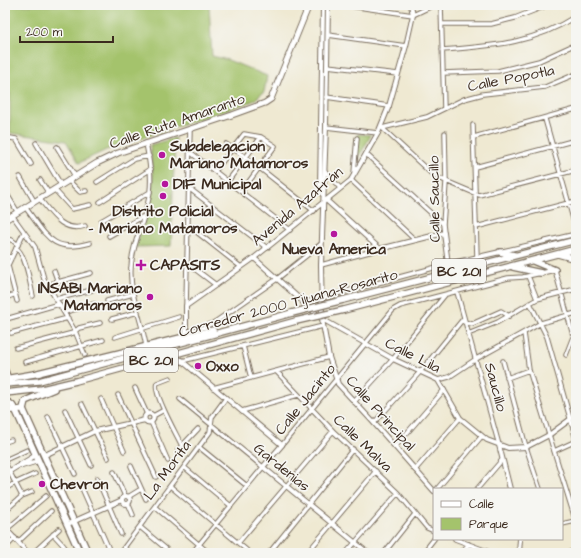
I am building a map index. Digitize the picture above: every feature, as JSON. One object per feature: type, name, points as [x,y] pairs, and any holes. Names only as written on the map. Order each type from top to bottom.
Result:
[{"type":"main road","name":"Calle Ruta Amaranto","points":[[5,220],[48,192],[118,152],[190,129],[265,103],[271,99],[309,5]]},
{"type":"main road","name":"Corredor 2000 Tijuana-Rosarito","points":[[6,381],[39,381],[292,313],[576,240]]},
{"type":"main road","name":"Corredor 2000 Tijuana-Rosarito","points":[[5,393],[42,389],[80,380],[296,321],[476,277],[576,249]]},
{"type":"main road","points":[[500,252],[516,256]]},
{"type":"main road","points":[[558,254],[576,259]]},
{"type":"main road","points":[[533,261],[555,270]]},
{"type":"main road","points":[[488,263],[486,269],[490,273]]},
{"type":"main road","points":[[474,267],[476,277]]},
{"type":"main road","points":[[513,267],[541,273]]},
{"type":"main road","points":[[5,371],[6,381],[146,346],[186,334],[235,328]]},
{"type":"main road","points":[[165,356],[182,361]]},
{"type":"main road","points":[[38,374],[90,368]]},
{"type":"main road","points":[[80,380],[27,399],[23,403],[23,409],[34,432],[40,457],[52,475],[88,553]]},
{"type":"main road","points":[[5,400],[5,408]]},
{"type":"main road","points":[[5,400],[16,411],[40,457],[80,553]]},
{"type":"main road","points":[[5,412],[23,409]]},
{"type":"street","points":[[323,5],[320,187],[323,196],[380,249]]},
{"type":"street","points":[[323,196],[325,171],[328,5]]},
{"type":"street","points":[[344,5],[413,15],[434,5]]},
{"type":"street","name":"Avenida Azafrán","points":[[186,306],[254,258],[351,180],[381,128],[389,106],[413,15],[411,5]]},
{"type":"street","points":[[441,5],[444,108]]},
{"type":"street","points":[[442,24],[491,24],[515,18],[548,5]]},
{"type":"street","points":[[442,50],[504,45],[545,33],[576,16]]},
{"type":"street","points":[[328,35],[406,46]]},
{"type":"street","points":[[443,73],[498,71],[539,61],[576,44]]},
{"type":"street","points":[[327,66],[398,74]]},
{"type":"street","name":"Calle Popotla","points":[[381,128],[427,117],[464,99],[483,94],[551,86],[576,74]]},
{"type":"street","points":[[326,97],[389,106]]},
{"type":"street","points":[[474,137],[545,119],[576,109]]},
{"type":"street","points":[[545,119],[562,174],[576,229]]},
{"type":"street","points":[[473,125],[477,258]]},
{"type":"street","points":[[326,127],[378,133]]},
{"type":"street","points":[[381,128],[434,176],[446,183],[482,195],[576,170]]},
{"type":"street","points":[[190,129],[186,334],[210,325],[277,279],[321,244]]},
{"type":"street","name":"Calle Saucillo","points":[[445,133],[446,183],[443,224],[448,264]]},
{"type":"street","points":[[215,171],[244,134],[261,137],[275,146],[261,168],[242,191]]},
{"type":"street","points":[[5,137],[16,139],[31,164]]},
{"type":"street","points":[[228,181],[247,158],[261,137]]},
{"type":"street","points":[[354,174],[357,138]]},
{"type":"street","points":[[475,167],[576,140]]},
{"type":"street","points":[[36,143],[61,185]]},
{"type":"street","points":[[146,143],[151,169],[150,192],[133,248],[130,269],[133,294],[143,328],[146,346]]},
{"type":"street","points":[[226,144],[261,168],[314,211]]},
{"type":"street","points":[[57,147],[75,176]]},
{"type":"street","points":[[190,152],[242,191],[290,230]]},
{"type":"street","points":[[366,154],[443,224]]},
{"type":"street","points":[[97,182],[134,160],[149,156]]},
{"type":"street","points":[[100,202],[151,169]]},
{"type":"street","points":[[325,171],[340,188]]},
{"type":"street","points":[[20,177],[34,202]]},
{"type":"street","points":[[40,180],[48,192]]},
{"type":"street","points":[[68,180],[80,192],[86,191]]},
{"type":"street","points":[[351,180],[415,240]]},
{"type":"street","points":[[54,189],[72,209],[90,205]]},
{"type":"street","points":[[190,189],[267,248]]},
{"type":"street","points":[[5,191],[17,211]]},
{"type":"street","points":[[101,222],[150,192]]},
{"type":"street","name":"Calle Principal","points":[[323,196],[321,244],[322,319],[335,380],[396,447],[433,491]]},
{"type":"street","points":[[39,198],[57,220],[68,228],[85,226]]},
{"type":"street","points":[[476,227],[576,201]]},
{"type":"street","points":[[25,207],[49,238],[56,244],[75,247],[90,243]]},
{"type":"street","points":[[12,215],[35,247],[47,285],[65,312],[82,346],[85,356]]},
{"type":"street","points":[[109,236],[143,217]]},
{"type":"street","points":[[189,226],[241,267]]},
{"type":"street","points":[[5,271],[24,232]]},
{"type":"street","points":[[321,266],[380,249],[444,234]]},
{"type":"street","points":[[303,303],[448,264],[576,234]]},
{"type":"street","points":[[5,239],[12,240],[20,250],[24,260],[32,296]]},
{"type":"street","points":[[5,256],[12,257]]},
{"type":"street","name":"Calle Lila","points":[[254,258],[322,319],[393,359],[438,380],[460,418],[481,436],[499,445],[508,448],[526,447],[549,435],[576,415]]},
{"type":"street","points":[[187,264],[216,284]]},
{"type":"street","points":[[8,266],[17,301]]},
{"type":"street","points":[[555,270],[576,346]]},
{"type":"street","name":"Calle Jacinto","points":[[192,553],[396,307],[508,278],[528,276],[555,270]]},
{"type":"street","points":[[54,271],[58,282]]},
{"type":"street","points":[[47,285],[91,273]]},
{"type":"street","points":[[528,276],[537,300]]},
{"type":"street","points":[[468,334],[492,325],[537,300],[576,289]]},
{"type":"street","points":[[56,299],[92,290]]},
{"type":"street","name":"Saucillo","points":[[457,292],[510,488]]},
{"type":"street","points":[[5,298],[16,294]]},
{"type":"street","points":[[107,301],[133,294]]},
{"type":"street","points":[[354,402],[393,359],[445,295]]},
{"type":"street","points":[[530,303],[547,337],[576,440],[554,451]]},
{"type":"street","points":[[6,319],[59,304]]},
{"type":"street","points":[[65,312],[94,304]]},
{"type":"street","points":[[374,423],[464,320],[472,324],[501,311],[509,316]]},
{"type":"street","points":[[112,319],[138,312]]},
{"type":"street","points":[[438,380],[449,377],[476,359],[541,323],[576,313]]},
{"type":"street","points":[[115,337],[179,317]]},
{"type":"street","points":[[11,333],[68,318]]},
{"type":"street","points":[[16,348],[100,323]]},
{"type":"street","points":[[182,361],[323,326]]},
{"type":"street","points":[[524,332],[529,370],[576,522],[563,524]]},
{"type":"street","points":[[566,355],[573,337]]},
{"type":"street","points":[[25,362],[103,340]]},
{"type":"street","points":[[243,346],[251,378]]},
{"type":"street","points":[[213,388],[329,357]]},
{"type":"street","points":[[182,361],[282,445]]},
{"type":"street","points":[[503,361],[526,447],[540,488]]},
{"type":"street","points":[[508,378],[529,370]]},
{"type":"street","name":"Calle Malva","points":[[277,372],[311,409],[398,493],[428,528],[433,530]]},
{"type":"street","points":[[170,378],[155,385],[164,410],[182,446]]},
{"type":"street","points":[[135,388],[147,414],[145,420]]},
{"type":"street","points":[[396,447],[444,390]]},
{"type":"street","points":[[118,395],[156,477]]},
{"type":"street","points":[[242,411],[298,395]]},
{"type":"street","name":"La Morita","points":[[120,553],[210,432],[212,417],[226,398]]},
{"type":"street","points":[[101,399],[124,451]]},
{"type":"street","name":"Gardenias","points":[[180,399],[368,553]]},
{"type":"street","points":[[82,404],[108,458]]},
{"type":"street","points":[[65,410],[91,465]]},
{"type":"street","points":[[164,410],[153,416],[151,422],[168,461]]},
{"type":"street","points":[[147,414],[153,416]]},
{"type":"street","points":[[48,417],[75,474]]},
{"type":"street","points":[[415,470],[460,418]]},
{"type":"street","points":[[7,473],[95,431],[145,420],[147,422],[151,422]]},
{"type":"street","points":[[572,427],[576,430]]},
{"type":"street","points":[[178,450],[198,428]]},
{"type":"street","points":[[238,543],[333,431]]},
{"type":"street","points":[[438,488],[481,436]]},
{"type":"street","points":[[5,442],[11,440]]},
{"type":"street","points":[[199,447],[247,486]]},
{"type":"street","points":[[269,553],[353,449]]},
{"type":"street","points":[[5,460],[27,450]]},
{"type":"street","points":[[478,488],[502,460]]},
{"type":"street","points":[[5,463],[7,473],[15,483],[22,496]]},
{"type":"street","points":[[130,466],[146,499]]},
{"type":"street","points":[[184,468],[231,506]]},
{"type":"street","points":[[307,553],[376,471]]},
{"type":"street","points":[[114,472],[125,498],[124,503],[128,503],[133,515]]},
{"type":"street","points":[[5,489],[35,474]]},
{"type":"street","points":[[97,478],[121,534]]},
{"type":"street","points":[[81,486],[108,547]]},
{"type":"street","points":[[170,486],[250,553]]},
{"type":"street","points":[[68,524],[109,506],[141,489]]},
{"type":"street","points":[[5,511],[22,496],[32,492]]},
{"type":"street","points":[[346,553],[398,493]]},
{"type":"street","points":[[26,552],[6,528],[46,496]]},
{"type":"street","points":[[155,507],[209,553]]},
{"type":"street","points":[[5,548],[17,540],[51,511]]},
{"type":"street","points":[[384,553],[415,514]]},
{"type":"street","points":[[140,527],[171,553]]},
{"type":"street","points":[[33,553],[59,529]]},
{"type":"street","points":[[53,534],[64,546]]},
{"type":"street","points":[[423,553],[433,540]]},
{"type":"street","points":[[458,540],[492,553]]},
{"type":"street","points":[[519,553],[520,540]]},
{"type":"street","points":[[461,553],[469,544]]},
{"type":"street","points":[[40,547],[46,553]]},
{"type":"street","points":[[124,548],[131,553]]},
{"type":"street","points":[[567,553],[576,550]]},
{"type":"green space","points":[[5,5],[209,5],[212,56],[228,60],[267,76],[264,92],[253,101],[106,150],[79,163],[66,141],[10,133],[10,93],[5,93]]},
{"type":"green space","points":[[358,134],[371,135],[356,162]]},
{"type":"green space","points":[[175,138],[171,246],[136,247],[151,199],[153,177],[150,145]]},
{"type":"place","name":"Subdelegacion Mariano Matamoros","points":[[162,155]]},
{"type":"place","name":"DIF Municipal","points":[[165,184]]},
{"type":"place","name":"Distrito Policial - Mariano Matamoros","points":[[163,196]]},
{"type":"place","name":"Nueva America","points":[[334,234]]},
{"type":"place","name":"CAPASITS","points":[[141,265]]},
{"type":"place","name":"INSABI Mariano Matamoros","points":[[150,297]]},
{"type":"place","name":"Oxxo","points":[[198,366]]},
{"type":"place","name":"Chevron","points":[[42,484]]}]
